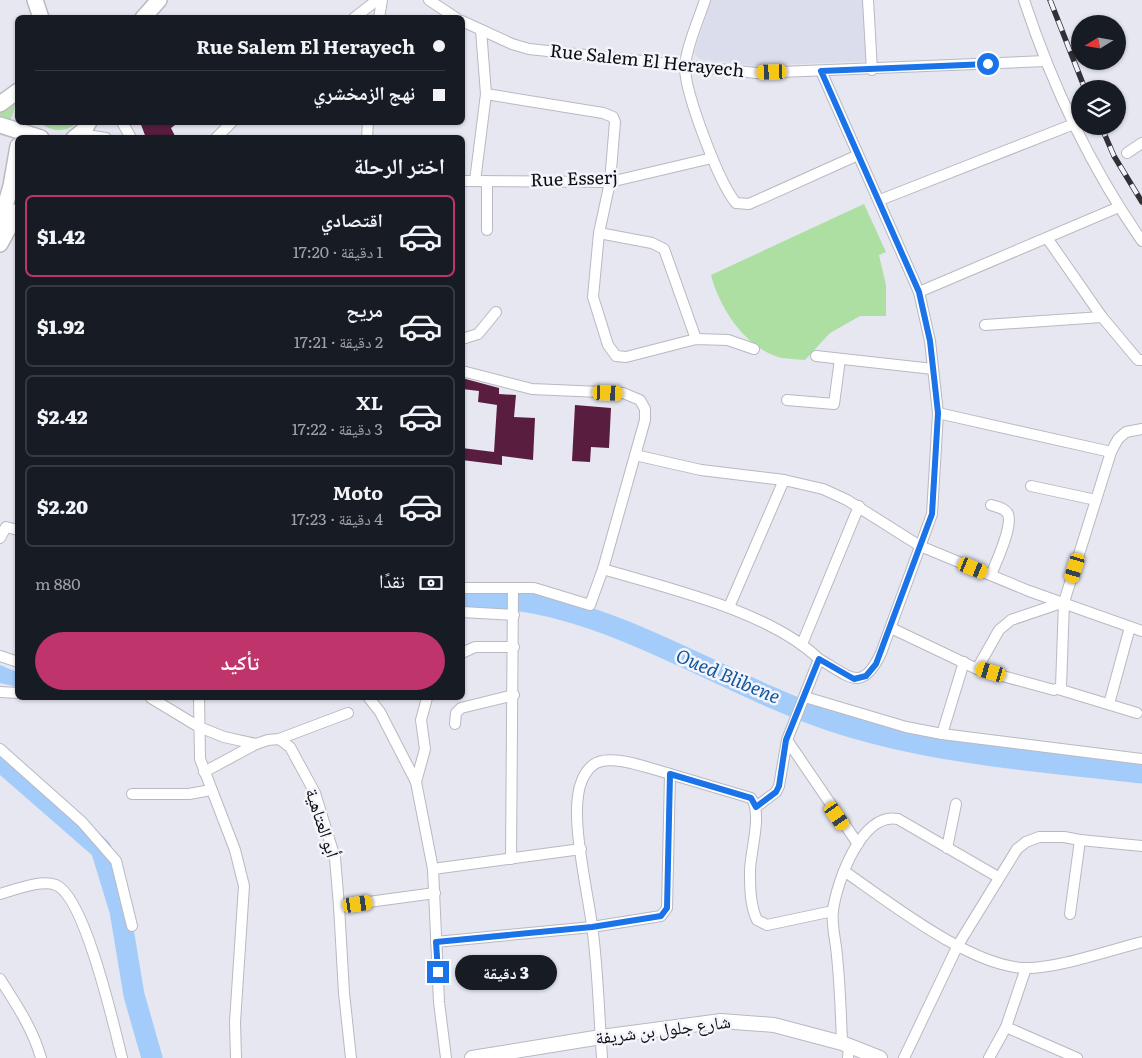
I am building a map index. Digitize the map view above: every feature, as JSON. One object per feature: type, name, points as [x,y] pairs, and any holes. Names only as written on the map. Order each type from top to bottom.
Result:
[{"type":"main road","points":[[146,15],[159,0]]},
{"type":"main road","points":[[0,104],[15,93]]},
{"type":"main road","points":[[0,125],[22,128],[35,135]]},
{"type":"main road","points":[[0,223],[15,161]]},
{"type":"main road","points":[[0,244],[15,216]]},
{"type":"main road","name":"شارع جلول بن شريفة","points":[[472,1058],[601,1036],[699,1023],[739,1021],[774,1025],[880,1058]]},
{"type":"street","points":[[358,15],[377,0]]},
{"type":"street","points":[[380,15],[382,0]]},
{"type":"street","points":[[430,0],[452,15]]},
{"type":"street","points":[[705,0],[685,66],[688,85],[712,158],[736,203],[749,204],[858,155]]},
{"type":"street","points":[[868,0],[872,70]]},
{"type":"street","points":[[1024,0],[1046,61],[1071,117]]},
{"type":"street","name":"Rue Salem El Herayech","points":[[465,22],[512,44],[530,49],[756,73],[872,70],[1046,61]]},
{"type":"street","points":[[475,181],[486,94],[481,30]]},
{"type":"street","points":[[604,569],[729,607],[802,644],[819,659],[854,679],[861,679],[876,664],[920,546],[929,527],[933,506],[938,413],[930,341],[919,292],[880,200],[821,71]]},
{"type":"street","points":[[486,94],[609,114],[615,122],[610,182],[599,234],[593,297],[612,352],[616,356],[626,358],[696,339],[728,340],[754,349]]},
{"type":"street","points":[[219,135],[229,125]]},
{"type":"street","points":[[880,200],[1071,125]]},
{"type":"street","points":[[1080,135],[1119,208],[1142,241]]},
{"type":"street","points":[[1127,153],[1142,143]]},
{"type":"street","name":"Rue Esserj","points":[[465,181],[610,182],[712,158]]},
{"type":"street","points":[[487,181],[487,230]]},
{"type":"street","points":[[919,292],[1119,208]]},
{"type":"street","points":[[599,234],[652,243],[664,249],[696,339]]},
{"type":"street","points":[[1047,238],[1102,317],[1138,360],[1142,360]]},
{"type":"street","points":[[465,338],[478,334],[496,312]]},
{"type":"street","points":[[986,325],[1102,317]]},
{"type":"street","points":[[816,356],[933,369]]},
{"type":"street","points":[[787,400],[834,404],[840,358]]},
{"type":"street","points":[[465,372],[532,389],[633,396],[640,400],[645,409],[645,420],[604,569],[590,605],[534,588],[514,590],[465,588]]},
{"type":"street","points":[[938,413],[1111,452]]},
{"type":"street","points":[[1058,689],[1062,684],[1064,602],[1111,452],[1118,439],[1126,432],[1142,429]]},
{"type":"street","points":[[635,455],[701,470],[784,480],[823,489],[859,506],[920,546],[991,575],[1142,631]]},
{"type":"street","points":[[729,607],[784,480]]},
{"type":"street","points":[[1032,486],[1096,500]]},
{"type":"street","points":[[991,505],[1003,508],[1008,515],[1006,536],[991,575]]},
{"type":"street","points":[[802,644],[859,506]]},
{"type":"street","points":[[0,538],[6,527],[15,529]]},
{"type":"street","points":[[511,859],[514,590]]},
{"type":"street","points":[[977,669],[999,630],[1011,620],[1064,602]]},
{"type":"street","points":[[465,612],[514,611]]},
{"type":"street","points":[[1109,704],[1130,627]]},
{"type":"street","points":[[891,628],[977,669],[1058,689],[1137,713]]},
{"type":"street","points":[[465,652],[475,647],[514,647]]},
{"type":"street","points":[[0,656],[15,661]]},
{"type":"street","points":[[756,807],[776,792],[779,786],[786,740],[804,700],[819,659]]},
{"type":"street","points":[[942,734],[964,662]]},
{"type":"street","points":[[0,692],[15,693]]},
{"type":"street","points":[[455,724],[456,713],[461,708],[514,696]]},
{"type":"street","points":[[154,700],[199,727],[224,737],[256,744]]},
{"type":"street","points":[[199,700],[200,759],[235,850],[244,886],[235,1022],[236,1058]]},
{"type":"street","points":[[371,700],[380,712],[416,782],[433,869],[439,1002],[446,1058]]},
{"type":"street","points":[[416,782],[425,749],[421,720],[426,700]]},
{"type":"street","points":[[804,700],[906,727],[942,734],[1142,759]]},
{"type":"street","points":[[204,772],[256,744],[279,739],[348,712]]},
{"type":"street","name":"أبو العتاهية","points":[[279,739],[290,746],[315,793],[334,858],[350,1058]]},
{"type":"street","points":[[786,740],[858,844]]},
{"type":"street","points":[[0,749],[82,822],[116,861],[132,926]]},
{"type":"street","points":[[602,1058],[592,927],[577,810],[581,784],[592,766],[602,761],[618,761],[751,798],[756,807],[750,870],[752,909],[757,920],[767,925],[833,911]]},
{"type":"street","points":[[436,942],[592,927],[648,920],[661,916],[665,912],[670,774]]},
{"type":"street","points":[[132,794],[189,794],[211,790]]},
{"type":"street","points":[[947,848],[956,804]]},
{"type":"street","points":[[847,1049],[833,911],[844,871],[858,844],[875,823],[891,818],[898,819],[998,877]]},
{"type":"street","points":[[904,1058],[958,945],[998,877],[1017,849],[1026,842],[1039,837],[1064,837],[1142,846]]},
{"type":"street","points":[[1070,914],[1080,840]]},
{"type":"street","points":[[433,869],[581,849]]},
{"type":"street","points":[[844,871],[905,914],[958,945],[993,962],[1026,968],[1048,966],[1142,942]]},
{"type":"street","points":[[0,894],[48,884],[58,886],[65,893],[88,935],[95,955],[122,1058]]},
{"type":"street","points":[[339,906],[435,893]]},
{"type":"street","points":[[989,1058],[1006,1027],[1026,968]]},
{"type":"street","points":[[0,979],[28,1026],[41,1058]]},
{"type":"street","points":[[1006,1027],[1077,1058]]},
{"type":"shaded area","points":[[711,0],[864,0],[867,61],[757,66],[699,59],[694,53]]},
{"type":"green space","points":[[15,105],[10,122],[0,119],[0,113]]},
{"type":"green space","points":[[44,125],[73,125],[63,130],[54,130]]},
{"type":"green space","points":[[864,204],[886,252],[879,255],[886,285],[886,316],[860,316],[830,333],[805,360],[778,357],[766,352],[744,335],[720,300],[711,275]]},
{"type":"water","points":[[0,665],[15,671],[15,687],[0,683]]},
{"type":"water","points":[[0,753],[16,765],[9,773],[0,767]]},
{"type":"building","points":[[141,125],[175,125],[171,128],[174,135],[145,135]]},
{"type":"building","points":[[465,379],[499,388],[499,394],[516,395],[514,417],[535,418],[533,460],[502,456],[502,465],[465,460],[465,448],[494,452],[497,405],[478,402],[479,391],[465,389]]},
{"type":"building","points":[[575,405],[611,408],[609,448],[591,447],[590,462],[572,461]]},
{"type":"waterway","name":"Oued Blibene","points":[[465,601],[503,600],[527,602],[566,611],[604,623],[642,638],[792,706],[867,732],[945,749],[984,755],[1142,773]]},
{"type":"waterway","points":[[0,761],[101,849],[120,911],[134,995],[152,1058]]},
{"type":"railway","points":[[1050,0],[1081,80]]},
{"type":"railway","points":[[1105,135],[1114,156],[1142,202]]},
{"type":"route","points":[[438,972],[436,942],[592,927],[648,920],[661,916],[667,908],[670,774],[751,798],[756,807],[776,792],[779,786],[786,740],[819,659],[854,679],[861,679],[866,676],[876,664],[887,641],[920,546],[929,527],[934,499],[938,413],[930,341],[919,292],[880,200],[821,71],[988,64]]}]
